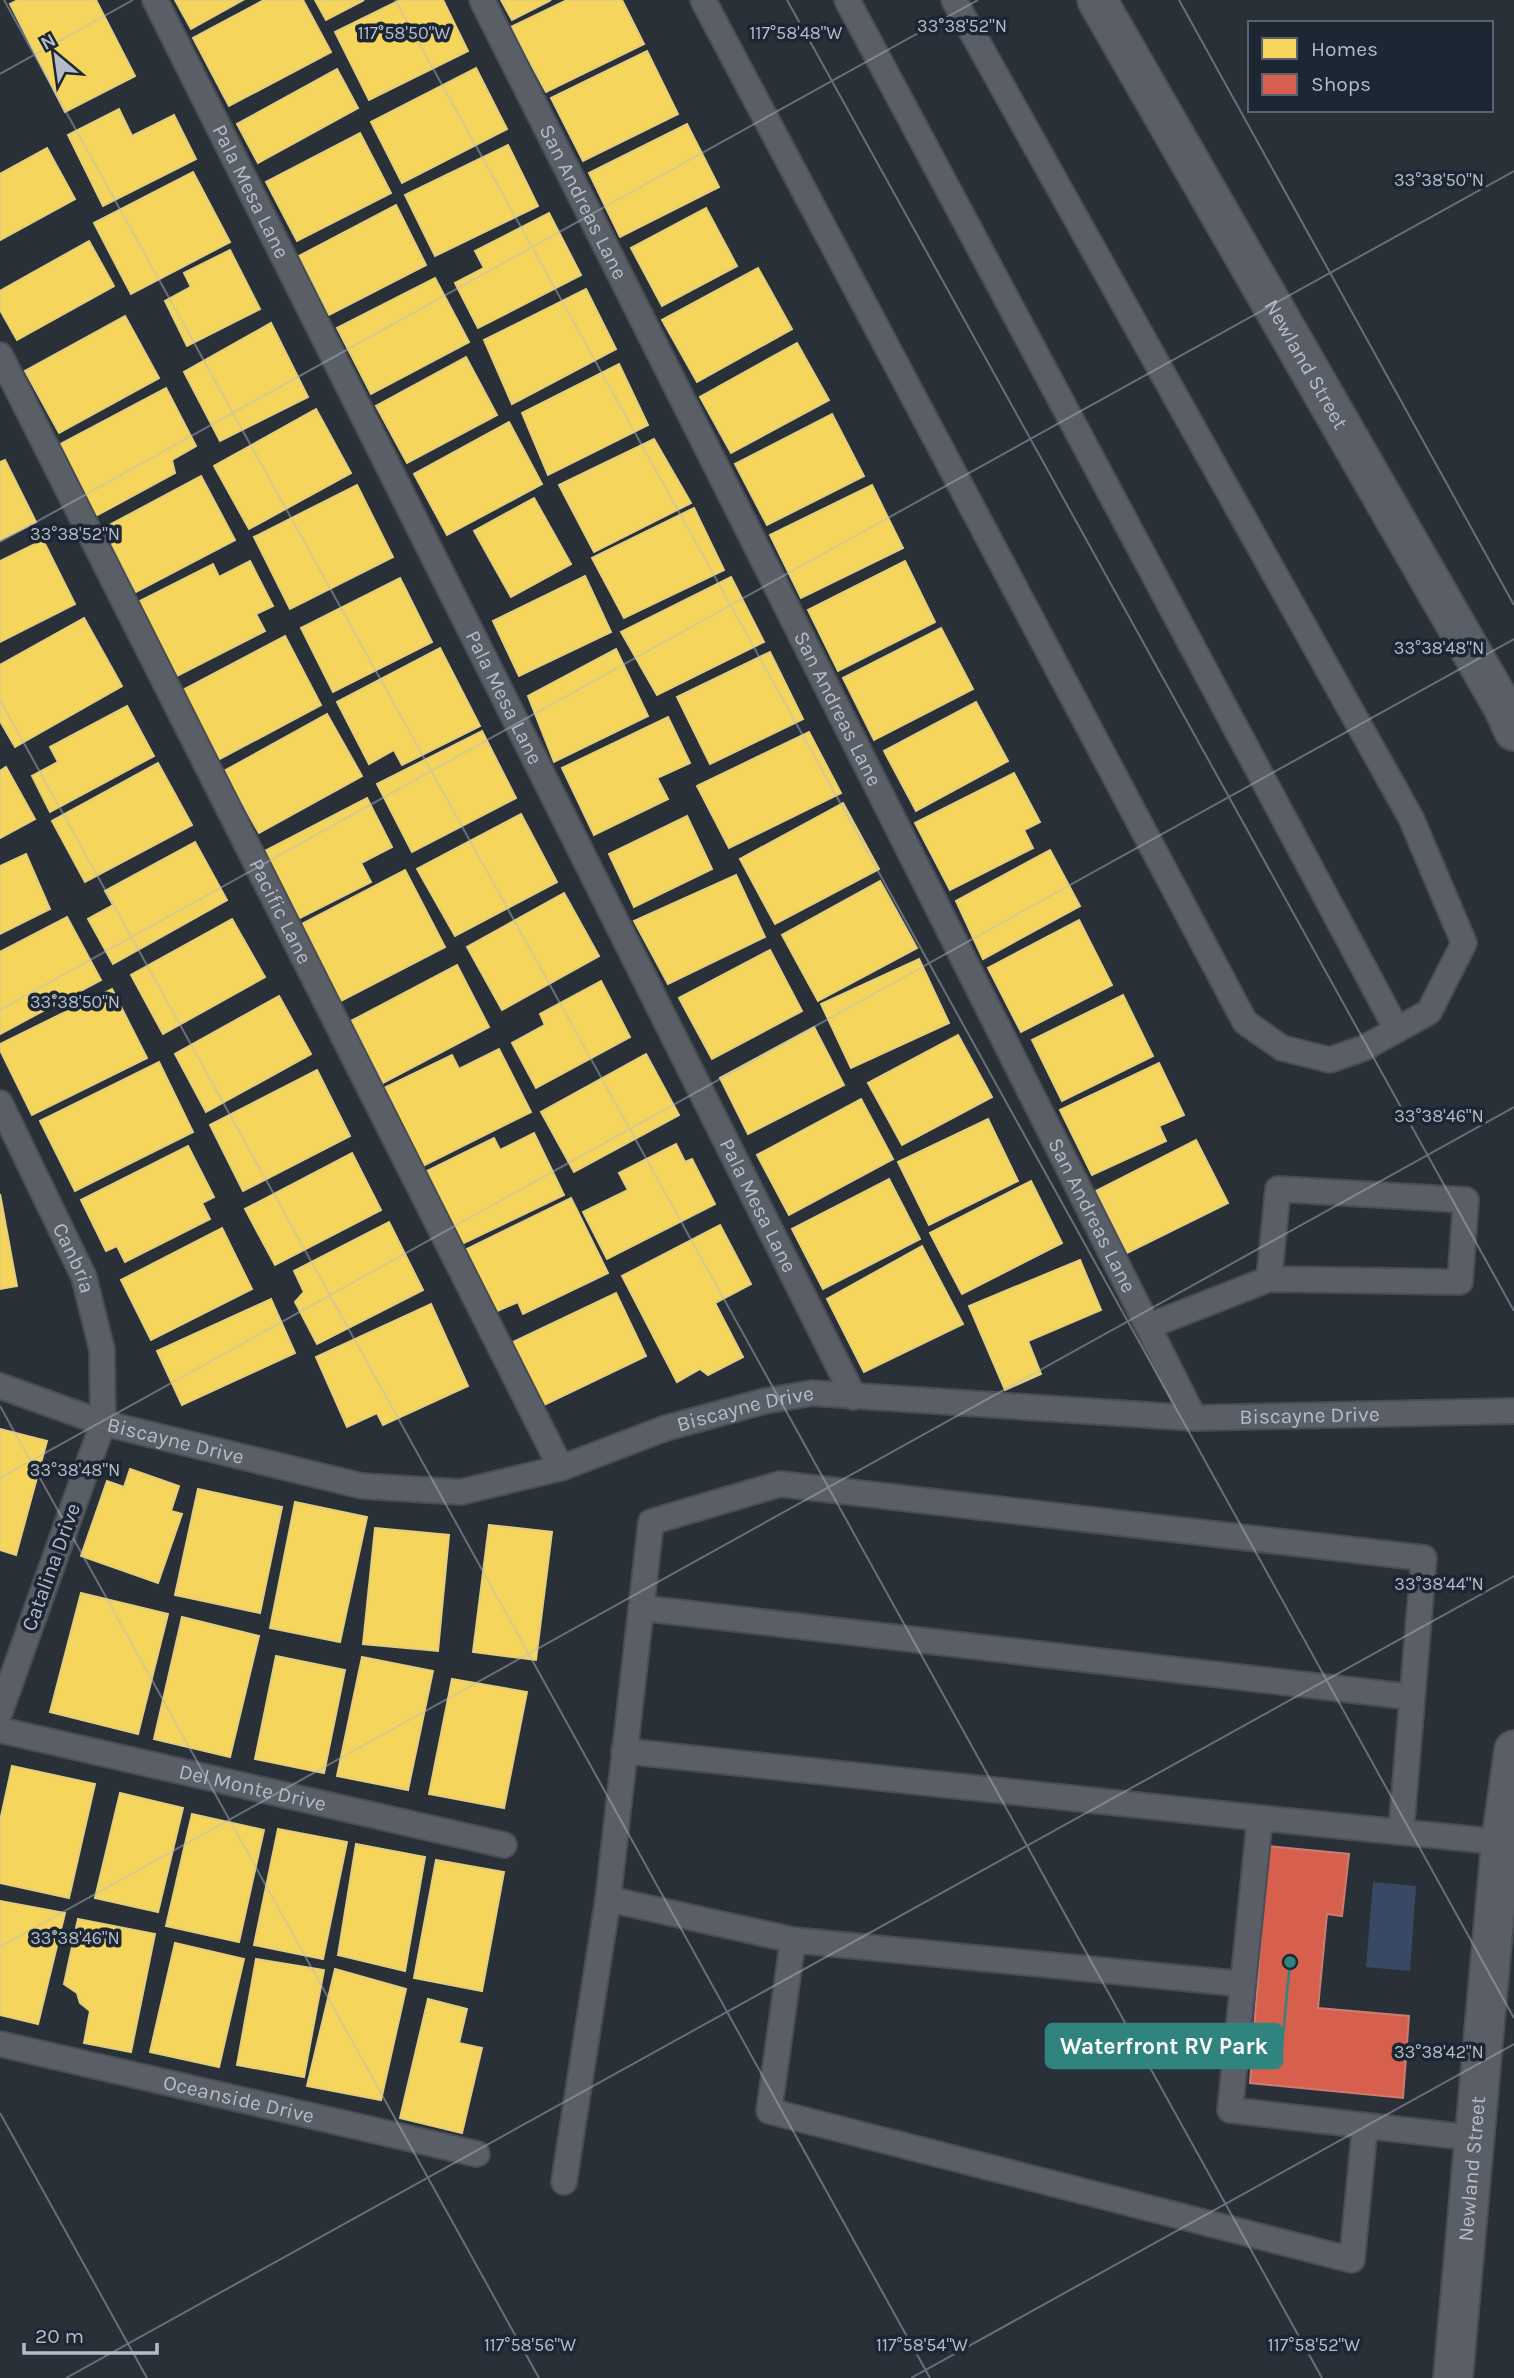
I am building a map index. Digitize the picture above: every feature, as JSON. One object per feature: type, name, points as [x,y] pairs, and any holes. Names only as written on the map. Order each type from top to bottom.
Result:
[{"type":"street","name":"Newland Street","points":[[1097,0],[1489,682],[1514,731]]},
{"type":"street","name":"Newland Street","points":[[1453,2378],[1501,1842],[1514,1750]]},
{"type":"lane","name":"Pala Mesa Lane","points":[[155,0],[854,1396]]},
{"type":"lane","name":"San Andreas Lane","points":[[482,0],[1194,1418]]},
{"type":"lane","points":[[703,0],[1245,1021],[1282,1048],[1330,1060],[1364,1048],[1429,1012],[1464,943],[1411,818],[954,0]]},
{"type":"lane","points":[[847,0],[1397,1030]]},
{"type":"lane","name":"Pacific Lane","points":[[0,355],[561,1468]]},
{"type":"lane","name":"Canbria","points":[[0,1104],[84,1277],[102,1350],[103,1423]]},
{"type":"lane","points":[[1149,1326],[1269,1279],[1460,1282],[1466,1200],[1278,1188],[1269,1279]]},
{"type":"lane","name":"Biscayne Drive","points":[[0,1386],[103,1423],[362,1486],[461,1492],[561,1468],[666,1428],[765,1401],[812,1393],[1194,1418],[1514,1411]]},
{"type":"lane","name":"Catalina Drive","points":[[0,1712],[103,1423]]},
{"type":"lane","points":[[564,2182],[608,1899],[651,1522],[780,1484],[1424,1558],[1401,1832]]},
{"type":"lane","points":[[642,1608],[1412,1698]]},
{"type":"lane","name":"Del Monte Drive","points":[[0,1730],[504,1845]]},
{"type":"lane","points":[[624,1751],[1501,1842]]},
{"type":"lane","points":[[1260,1818],[1230,2110],[1474,2138]]},
{"type":"lane","points":[[608,1899],[793,1940],[1243,1984]]},
{"type":"lane","points":[[793,1940],[769,2111],[1352,2260],[1365,2126]]},
{"type":"lane","name":"Oceanside Drive","points":[[0,2044],[477,2154]]},
{"type":"water","points":[[1373,1882],[1416,1886],[1410,1971],[1366,1967]]},
{"type":"building: Homes","points":[[18,0],[96,0],[135,76],[65,112],[10,4]]},
{"type":"building: Homes","points":[[175,0],[243,0],[191,29]]},
{"type":"building: Homes","points":[[264,0],[303,0],[331,52],[229,106],[193,38]]},
{"type":"building: Homes","points":[[315,0],[364,0],[326,20]]},
{"type":"building: Homes","points":[[400,0],[443,0],[468,51],[369,100],[335,32]]},
{"type":"building: Homes","points":[[501,0],[551,0],[512,20]]},
{"type":"building: Homes","points":[[567,0],[622,0],[644,44],[546,92],[511,27]]},
{"type":"building: Homes","points":[[647,51],[678,114],[583,161],[551,98]]},
{"type":"building: Homes","points":[[476,68],[507,129],[402,183],[371,122]]},
{"type":"building: Homes","points":[[337,69],[358,108],[258,163],[237,124]]},
{"type":"building: Homes","points":[[119,109],[132,136],[174,115],[196,159],[103,206],[68,135]]},
{"type":"building: Homes","points":[[687,124],[719,187],[620,237],[589,173]]},
{"type":"building: Homes","points":[[360,133],[391,193],[297,241],[266,182]]},
{"type":"building: Homes","points":[[508,145],[538,206],[435,256],[405,195]]},
{"type":"building: Homes","points":[[47,148],[75,199],[0,240],[0,174]]},
{"type":"building: Homes","points":[[193,172],[230,242],[131,294],[94,223]]},
{"type":"building: Homes","points":[[396,205],[426,265],[329,315],[299,256]]},
{"type":"building: Homes","points":[[706,208],[737,266],[662,306],[631,248]]},
{"type":"building: Homes","points":[[549,213],[581,275],[478,328],[455,283],[484,268],[475,251]]},
{"type":"building: Homes","points":[[89,241],[114,286],[17,340],[0,310],[0,291]]},
{"type":"building: Homes","points":[[230,250],[260,309],[187,346],[165,301],[191,287],[184,273]]},
{"type":"building: Homes","points":[[758,268],[792,329],[697,382],[662,320]]},
{"type":"building: Homes","points":[[435,278],[469,342],[371,394],[337,328]]},
{"type":"building: Homes","points":[[586,289],[616,349],[512,404],[484,340]]},
{"type":"building: Homes","points":[[125,316],[159,378],[59,433],[25,371]]},
{"type":"building: Homes","points":[[271,323],[308,397],[220,441],[184,372]]},
{"type":"building: Homes","points":[[797,343],[829,400],[731,453],[700,397]]},
{"type":"building: Homes","points":[[466,357],[497,415],[407,463],[376,406]]},
{"type":"building: Homes","points":[[619,364],[648,425],[548,475],[522,413]]},
{"type":"building: Homes","points":[[166,388],[196,446],[172,460],[175,473],[92,518],[55,447]]},
{"type":"building: Homes","points":[[316,409],[351,473],[249,529],[214,466]]},
{"type":"building: Homes","points":[[832,414],[864,476],[767,525],[735,464]]},
{"type":"building: Homes","points":[[509,422],[542,484],[447,535],[414,474]]},
{"type":"building: Homes","points":[[654,439],[691,503],[594,552],[559,485]]},
{"type":"building: Homes","points":[[5,460],[36,522],[0,540],[0,462]]},
{"type":"building: Homes","points":[[201,476],[235,540],[136,592],[102,529]]},
{"type":"building: Homes","points":[[357,485],[393,557],[290,609],[254,537]]},
{"type":"building: Homes","points":[[872,485],[903,548],[801,598],[770,535]]},
{"type":"building: Homes","points":[[534,498],[571,564],[511,597],[474,531]]},
{"type":"building: Homes","points":[[694,508],[724,570],[624,618],[592,558]]},
{"type":"building: Homes","points":[[43,540],[75,604],[0,642],[0,561]]},
{"type":"building: Homes","points":[[250,561],[273,606],[256,614],[265,631],[177,676],[138,602],[213,564],[219,577]]},
{"type":"building: Homes","points":[[905,561],[935,622],[838,671],[808,610]]},
{"type":"building: Homes","points":[[585,576],[611,632],[519,676],[493,621]]},
{"type":"building: Homes","points":[[731,577],[764,642],[657,695],[621,632]]},
{"type":"building: Homes","points":[[400,578],[432,642],[333,692],[301,628]]},
{"type":"building: Homes","points":[[84,618],[122,686],[15,747],[0,721],[0,665]]},
{"type":"building: Homes","points":[[941,628],[973,689],[874,740],[843,678]]},
{"type":"building: Homes","points":[[285,636],[321,705],[218,760],[181,691]]},
{"type":"building: Homes","points":[[440,648],[480,726],[402,765],[394,750],[369,764],[337,702]]},
{"type":"building: Homes","points":[[616,649],[648,716],[554,762],[528,696]]},
{"type":"building: Homes","points":[[770,652],[803,719],[710,764],[677,697]]},
{"type":"building: Homes","points":[[976,702],[1008,761],[916,811],[884,751]]},
{"type":"building: Homes","points":[[127,706],[154,756],[50,812],[32,776],[58,762],[50,747]]},
{"type":"building: Homes","points":[[327,714],[362,776],[259,833],[224,771]]},
{"type":"building: Homes","points":[[668,717],[690,763],[657,778],[668,799],[594,835],[562,768]]},
{"type":"building: Homes","points":[[482,731],[516,798],[412,852],[377,784]]},
{"type":"building: Homes","points":[[809,732],[841,793],[729,848],[697,786]]},
{"type":"building: Homes","points":[[158,763],[192,825],[85,882],[52,821]]},
{"type":"building: Homes","points":[[6,767],[35,819],[0,838],[0,771]]},
{"type":"building: Homes","points":[[1014,773],[1040,822],[1024,830],[1033,848],[950,890],[915,823]]},
{"type":"building: Homes","points":[[367,798],[392,847],[361,863],[371,882],[298,919],[263,852]]},
{"type":"building: Homes","points":[[843,803],[879,869],[775,924],[740,859]]},
{"type":"building: Homes","points":[[521,814],[557,882],[455,936],[417,869]]},
{"type":"building: Homes","points":[[687,816],[712,869],[634,907],[609,854]]},
{"type":"building: Homes","points":[[195,842],[227,900],[113,964],[88,919],[113,905],[105,891]]},
{"type":"building: Homes","points":[[1050,850],[1080,906],[983,959],[956,901]]},
{"type":"building: Homes","points":[[26,854],[50,909],[0,934],[0,866]]},
{"type":"building: Homes","points":[[405,870],[445,947],[339,1002],[300,925]]},
{"type":"building: Homes","points":[[736,875],[765,937],[668,984],[634,921]]},
{"type":"building: Homes","points":[[880,881],[917,948],[818,1001],[782,935]]},
{"type":"building: Homes","points":[[564,893],[599,956],[502,1010],[467,947]]},
{"type":"building: Homes","points":[[67,917],[101,980],[0,1034],[0,952]]},
{"type":"building: Homes","points":[[232,919],[265,977],[163,1034],[131,975]]},
{"type":"building: Homes","points":[[1079,920],[1112,985],[1021,1032],[988,968]]},
{"type":"building: Homes","points":[[770,950],[802,1011],[712,1059],[679,998]]},
{"type":"building: Homes","points":[[919,959],[949,1023],[851,1068],[821,1004]]},
{"type":"building: Homes","points":[[457,965],[489,1027],[383,1083],[351,1021]]},
{"type":"building: Homes","points":[[601,981],[630,1037],[536,1088],[512,1043],[545,1025],[540,1014]]},
{"type":"building: Homes","points":[[112,989],[147,1058],[32,1115],[0,1050],[0,1044]]},
{"type":"building: Homes","points":[[1123,995],[1153,1056],[1062,1101],[1032,1040]]},
{"type":"building: Homes","points":[[279,996],[311,1054],[206,1112],[175,1054]]},
{"type":"building: Homes","points":[[814,1027],[844,1085],[748,1134],[720,1078]]},
{"type":"building: Homes","points":[[958,1035],[992,1097],[902,1145],[868,1083]]},
{"type":"building: Homes","points":[[499,1049],[531,1112],[423,1166],[384,1088],[452,1055],[459,1069]]},
{"type":"building: Homes","points":[[646,1054],[679,1115],[574,1172],[541,1112]]},
{"type":"building: Homes","points":[[159,1062],[193,1132],[75,1191],[40,1121]]},
{"type":"building: Homes","points":[[1159,1063],[1184,1115],[1159,1126],[1166,1141],[1092,1175],[1060,1110]]},
{"type":"building: Homes","points":[[317,1070],[350,1136],[243,1191],[210,1125]]},
{"type":"building: Homes","points":[[861,1099],[893,1159],[789,1215],[757,1155]]},
{"type":"building: Homes","points":[[988,1119],[1018,1181],[929,1225],[898,1162]]},
{"type":"building: Homes","points":[[534,1133],[564,1195],[462,1244],[427,1171],[494,1138],[500,1150]]},
{"type":"building: Homes","points":[[1196,1140],[1228,1203],[1127,1253],[1096,1191]]},
{"type":"building: Homes","points":[[676,1144],[685,1162],[692,1159],[715,1204],[607,1259],[583,1212],[628,1190],[619,1173]]},
{"type":"building: Homes","points":[[188,1146],[214,1197],[202,1203],[210,1219],[125,1262],[117,1246],[106,1251],[81,1200]]},
{"type":"building: Homes","points":[[352,1153],[381,1210],[275,1265],[245,1209]]},
{"type":"building: Homes","points":[[889,1179],[920,1239],[823,1289],[792,1229]]},
{"type":"building: Homes","points":[[1031,1181],[1062,1243],[962,1294],[930,1233]]},
{"type":"building: Homes","points":[[0,1194],[17,1286],[0,1289]]},
{"type":"building: Homes","points":[[571,1198],[608,1273],[523,1314],[518,1302],[495,1312],[465,1250]]},
{"type":"building: Homes","points":[[389,1222],[423,1290],[317,1344],[295,1302],[304,1292],[294,1271]]},
{"type":"building: Homes","points":[[720,1225],[751,1284],[715,1303],[743,1357],[708,1375],[700,1369],[677,1382],[622,1276]]},
{"type":"building: Homes","points":[[222,1228],[252,1289],[151,1340],[121,1280]]},
{"type":"building: Homes","points":[[922,1246],[963,1324],[864,1372],[827,1299]]},
{"type":"building: Homes","points":[[1080,1260],[1101,1310],[1028,1341],[1041,1374],[1005,1390],[969,1306]]},
{"type":"building: Homes","points":[[616,1293],[646,1356],[542,1406],[511,1343]]},
{"type":"building: Homes","points":[[271,1299],[295,1353],[182,1405],[157,1351]]},
{"type":"building: Homes","points":[[431,1304],[468,1386],[383,1425],[377,1413],[347,1427],[316,1357]]},
{"type":"building: Homes","points":[[0,1429],[47,1441],[16,1555],[0,1550]]},
{"type":"building: Homes","points":[[130,1469],[179,1486],[171,1511],[182,1514],[158,1583],[81,1556],[107,1481],[124,1487]]},
{"type":"building: Homes","points":[[198,1489],[282,1507],[260,1613],[175,1595]]},
{"type":"building: Homes","points":[[295,1502],[367,1517],[340,1642],[270,1628]]},
{"type":"building: Homes","points":[[489,1525],[552,1532],[536,1660],[473,1652]]},
{"type":"building: Homes","points":[[375,1528],[449,1535],[438,1651],[363,1644]]},
{"type":"building: Homes","points":[[81,1593],[168,1614],[138,1734],[50,1712]]},
{"type":"building: Homes","points":[[182,1617],[259,1636],[230,1757],[154,1739]]},
{"type":"building: Homes","points":[[276,1656],[345,1670],[324,1773],[255,1759]]},
{"type":"building: Homes","points":[[362,1657],[433,1671],[408,1790],[337,1776]]},
{"type":"building: Homes","points":[[452,1679],[527,1692],[504,1808],[429,1794]]},
{"type":"building: Homes","points":[[12,1766],[95,1784],[69,1898],[0,1883],[0,1821]]},
{"type":"building: Homes","points":[[120,1793],[183,1808],[158,1912],[95,1898]]},
{"type":"building: Homes","points":[[192,1814],[264,1830],[239,1942],[166,1926]]},
{"type":"building: Homes","points":[[278,1829],[347,1842],[323,1959],[254,1945]]},
{"type":"building: Homes","points":[[356,1844],[425,1857],[405,1971],[338,1955]]},
{"type":"building: Homes","points":[[436,1860],[504,1872],[482,1991],[414,1978]]},
{"type":"building: Homes","points":[[0,1901],[65,1913],[38,2024],[0,2015]]},
{"type":"building: Homes","points":[[78,1919],[155,1934],[131,2052],[84,2043],[90,2011],[80,2003],[77,1993],[64,1984]]},
{"type":"building: Homes","points":[[175,1943],[244,1959],[219,2067],[150,2052]]},
{"type":"building: Homes","points":[[256,1959],[324,1970],[304,2077],[237,2065]]},
{"type":"building: Homes","points":[[335,1969],[406,1989],[381,2100],[307,2086]]},
{"type":"building: Homes","points":[[428,1999],[467,2009],[459,2043],[482,2048],[462,2133],[400,2118]]},
{"type":"building: Shops","points":[[1268,1846],[1349,1854],[1342,1916],[1327,1914],[1318,2008],[1409,2016],[1403,2098],[1250,2083]]},
{"type":"place","name":"Waterfront RV Park","points":[[1290,1962]]}]
